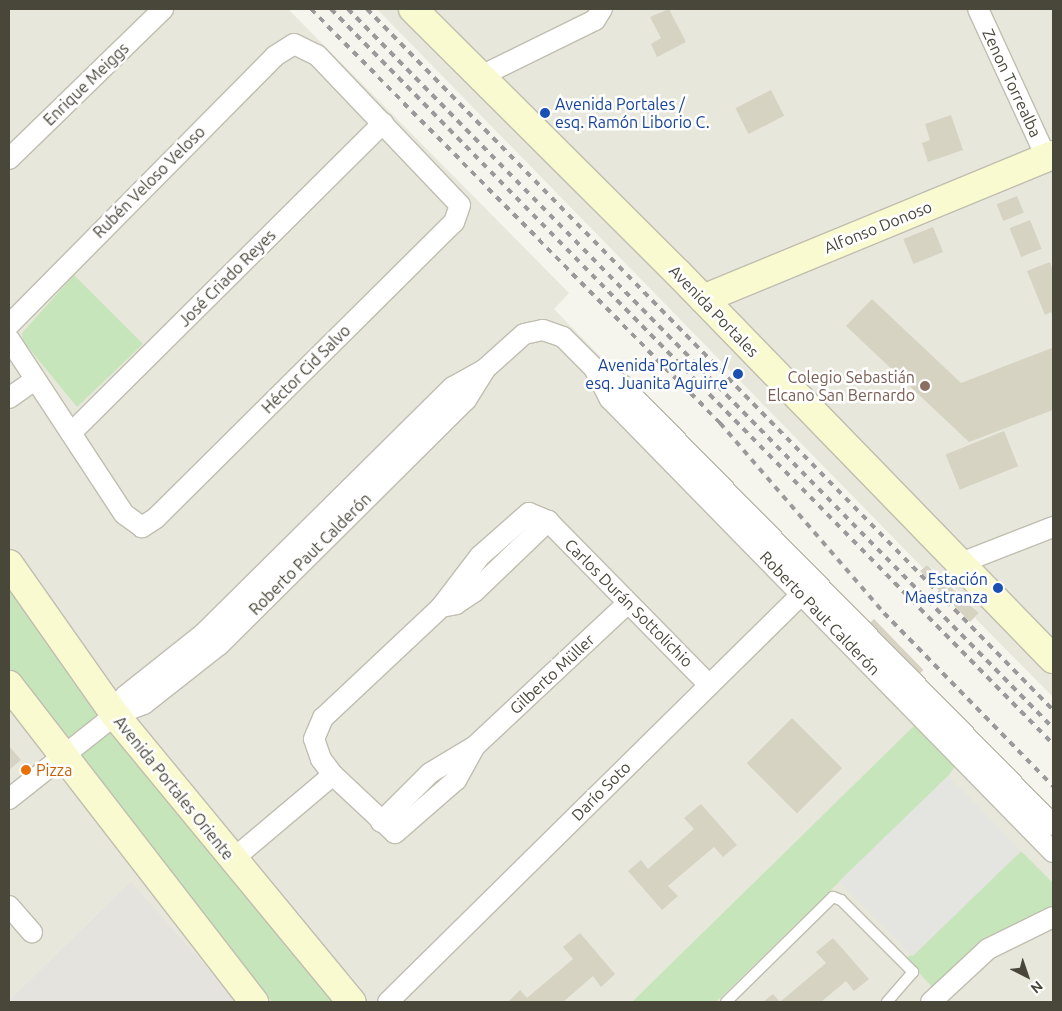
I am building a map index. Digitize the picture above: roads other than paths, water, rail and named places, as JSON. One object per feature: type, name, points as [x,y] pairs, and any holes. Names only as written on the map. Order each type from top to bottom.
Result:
[{"type":"street","name":"Enrique Meiggs","points":[[9,159],[163,9]]},
{"type":"street","name":"Avenida Portales","points":[[413,9],[703,299],[958,564],[1053,659]]},
{"type":"street","points":[[481,76],[595,20],[602,9]]},
{"type":"street","name":"Zenon Torrealba","points":[[978,9],[1050,156]]},
{"type":"street","name":"Rubén Veloso Veloso","points":[[9,325],[275,56],[294,44],[317,55],[384,123]]},
{"type":"street","name":"Héctor Cid Salvo","points":[[71,433],[124,514],[142,527],[156,518],[454,222],[460,205],[384,123]]},
{"type":"street","name":"José Criado Reyes","points":[[71,433],[384,123]]},
{"type":"street","name":"Alfonso Donoso","points":[[703,299],[1050,156]]},
{"type":"street","name":"Roberto Paut Calderón","points":[[9,799],[115,715],[125,696],[203,634],[453,387],[485,369],[524,334],[544,330],[563,337],[594,368],[623,386],[1053,852]]},
{"type":"street","points":[[9,339],[71,433]]},
{"type":"street","points":[[9,398],[35,380]]},
{"type":"street","name":"Gilberto Müller","points":[[548,521],[534,514],[522,516],[466,572],[440,607],[318,725],[317,752],[333,775],[392,832],[403,830],[460,776],[475,746],[628,603]]},
{"type":"street","name":"Carlos Durán Sottolichio","points":[[548,521],[709,685]]},
{"type":"street","points":[[958,564],[1053,527]]},
{"type":"street","name":"Avenida Portales Oriente","points":[[9,564],[115,715],[232,860],[352,1002]]},
{"type":"street","name":"Roberto Paut Calderón","points":[[808,588],[1053,825]]},
{"type":"street","name":"Darío Soto","points":[[388,1002],[808,588]]},
{"type":"street","points":[[9,685],[62,758],[254,1002]]},
{"type":"street","points":[[232,860],[333,775]]},
{"type":"street","points":[[11,915],[32,932]]},
{"type":"street","points":[[931,1002],[988,949],[1053,917]]},
{"type":"lane","points":[[726,1002],[833,897],[841,900],[913,972],[887,1002]]},
{"type":"railway","points":[[311,9],[720,423],[884,613],[1053,786]]},
{"type":"railway","points":[[331,9],[1053,744]]},
{"type":"railway","points":[[348,9],[1053,728]]},
{"type":"railway","points":[[367,9],[1053,710]]},
{"type":"place","name":"Avenida Portales / esq. Ramón Liborio C.","points":[[545,113]]},
{"type":"place","name":"Avenida Portales / esq. Juanita Aguirre","points":[[738,374]]},
{"type":"place","name":"Colegio Sebastián Elcano San Bernardo","points":[[925,386]]},
{"type":"place","name":"Estación Maestranza","points":[[998,588]]},
{"type":"place","name":"Pizza","points":[[26,770]]}]
